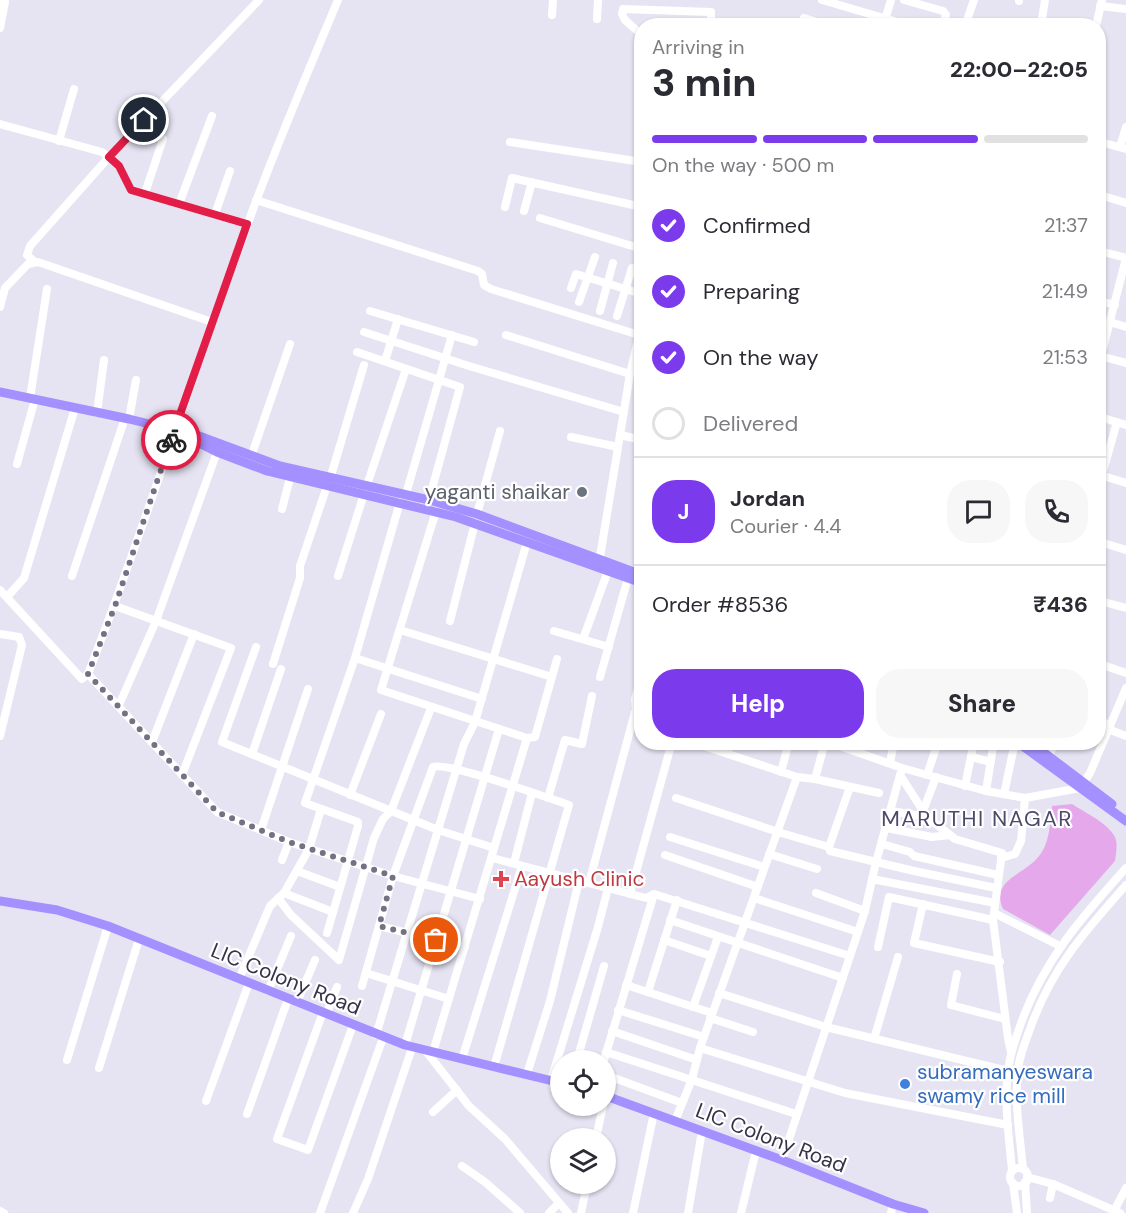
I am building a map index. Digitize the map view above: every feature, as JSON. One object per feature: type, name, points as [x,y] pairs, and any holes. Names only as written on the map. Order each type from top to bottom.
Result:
[{"type":"main road","points":[[0,394],[176,431],[183,430],[251,457],[328,482],[403,498],[429,500],[599,564],[608,571],[634,580]]},
{"type":"main road","points":[[176,431],[180,436],[217,452],[290,478],[328,482]]},
{"type":"main road","points":[[403,498],[436,511],[476,519],[527,542],[634,573]]},
{"type":"main road","points":[[1028,750],[1126,814]]},
{"type":"main road","points":[[1041,750],[1126,821]]},
{"type":"main road","name":"LIC Colony Road","points":[[0,900],[57,910],[108,926],[380,1037],[550,1080]]},
{"type":"main road","name":"LIC Colony Road","points":[[616,1100],[782,1160],[892,1209],[924,1213]]},
{"type":"street","points":[[35,262],[27,255],[30,246],[259,0]]},
{"type":"street","points":[[75,408],[24,578],[2,593],[82,679],[88,674],[115,606],[256,200],[339,0]]},
{"type":"street","points":[[552,15],[553,0]]},
{"type":"street","points":[[597,19],[598,0]]},
{"type":"street","points":[[822,0],[873,18]]},
{"type":"street","points":[[885,18],[891,0]]},
{"type":"street","points":[[904,0],[943,11],[945,18]]},
{"type":"street","points":[[968,18],[974,0]]},
{"type":"street","points":[[1042,18],[1045,0]]},
{"type":"street","points":[[0,1],[5,3],[0,28]]},
{"type":"street","points":[[1098,18],[1101,3],[1126,9]]},
{"type":"street","points":[[634,28],[625,20],[622,14],[624,9],[711,12],[711,18]]},
{"type":"street","points":[[59,141],[74,89]]},
{"type":"street","points":[[179,204],[212,116]]},
{"type":"street","points":[[0,124],[102,152],[119,166],[131,190],[247,224]]},
{"type":"street","points":[[1106,144],[1123,148],[1126,127]]},
{"type":"street","points":[[145,194],[163,139]]},
{"type":"street","points":[[510,142],[634,161]]},
{"type":"street","points":[[214,214],[230,171]]},
{"type":"street","points":[[505,207],[512,178],[634,205]]},
{"type":"street","points":[[524,211],[532,182]]},
{"type":"street","points":[[1106,197],[1126,203]]},
{"type":"street","points":[[256,200],[478,270],[482,274],[484,285],[491,289],[634,334]]},
{"type":"street","points":[[540,218],[634,247]]},
{"type":"street","points":[[1106,253],[1126,258],[1106,336]]},
{"type":"street","points":[[579,302],[595,257]]},
{"type":"street","points":[[0,307],[3,287],[28,264],[35,262],[212,322]]},
{"type":"street","points":[[600,311],[613,263]]},
{"type":"street","points":[[617,315],[632,268]]},
{"type":"street","points":[[571,288],[576,274],[634,292]]},
{"type":"street","points":[[17,464],[32,399],[47,289]]},
{"type":"street","points":[[1106,303],[1115,305]]},
{"type":"street","points":[[370,311],[474,342]]},
{"type":"street","points":[[385,361],[398,319]]},
{"type":"street","points":[[1110,322],[1126,327]]},
{"type":"street","points":[[364,332],[624,412]]},
{"type":"street","points":[[327,933],[358,826],[357,822],[305,803],[355,658],[452,335]]},
{"type":"street","points":[[506,335],[630,374]]},
{"type":"street","points":[[251,457],[290,344]]},
{"type":"street","points":[[357,352],[459,387],[429,500]]},
{"type":"street","points":[[599,564],[634,357]]},
{"type":"street","points":[[1106,358],[1126,363]]},
{"type":"street","points":[[97,413],[104,360]]},
{"type":"street","points":[[273,664],[300,578],[300,566],[364,365]]},
{"type":"street","points":[[338,576],[406,369]]},
{"type":"street","points":[[72,576],[127,419],[136,380]]},
{"type":"street","points":[[1106,419],[1126,425]]},
{"type":"street","points":[[1106,458],[1117,422]]},
{"type":"street","points":[[450,621],[500,431]]},
{"type":"street","points":[[620,435],[634,438]]},
{"type":"street","points":[[571,437],[618,447]]},
{"type":"street","points":[[119,705],[156,621],[217,452]]},
{"type":"street","points":[[282,509],[290,478]]},
{"type":"street","points":[[1106,478],[1126,483]]},
{"type":"street","points":[[436,511],[381,690],[527,738],[535,737],[557,658]]},
{"type":"street","points":[[320,1213],[380,1037],[393,981],[464,744],[475,722],[527,542]]},
{"type":"street","points":[[1106,544],[1126,550]]},
{"type":"street","points":[[583,639],[608,571]]},
{"type":"street","points":[[600,677],[628,578]]},
{"type":"street","points":[[1106,603],[1126,608]]},
{"type":"street","points":[[115,606],[231,648],[182,775]]},
{"type":"street","points":[[400,630],[552,677]]},
{"type":"street","points":[[554,631],[609,647]]},
{"type":"street","points":[[0,634],[19,637],[22,645],[0,736]]},
{"type":"street","points":[[152,742],[194,634]]},
{"type":"street","points":[[256,647],[222,742],[412,820],[494,848]]},
{"type":"street","points":[[355,658],[482,699]]},
{"type":"street","points":[[1106,666],[1126,674]]},
{"type":"street","points":[[252,754],[281,669]]},
{"type":"street","points":[[88,674],[217,812],[289,842],[348,862],[480,899]]},
{"type":"street","points":[[1106,733],[1126,688]]},
{"type":"street","points":[[261,830],[308,689]]},
{"type":"street","points":[[548,798],[565,740],[582,744],[592,696]]},
{"type":"street","points":[[281,895],[291,915],[339,960],[377,830],[391,811],[431,708]]},
{"type":"street","points":[[350,795],[381,714]]},
{"type":"street","points":[[1106,725],[1126,736]]},
{"type":"street","points":[[589,883],[634,727]]},
{"type":"street","points":[[353,1213],[368,1179],[409,1046],[436,940],[499,729]]},
{"type":"street","points":[[527,738],[449,999],[429,1051],[469,1106],[505,1139],[568,1213]]},
{"type":"street","points":[[630,894],[670,750]]},
{"type":"street","points":[[717,750],[797,777],[879,793]]},
{"type":"street","points":[[781,772],[787,750]]},
{"type":"street","points":[[815,779],[824,750]]},
{"type":"street","points":[[850,750],[890,763],[901,771],[925,814],[955,839],[1002,854],[993,916],[1011,1052]]},
{"type":"street","points":[[890,763],[892,750]]},
{"type":"street","points":[[927,774],[935,750]]},
{"type":"street","points":[[965,786],[972,750]]},
{"type":"street","points":[[986,791],[993,750]]},
{"type":"street","points":[[1004,794],[1014,750]]},
{"type":"street","points":[[1049,756],[1052,750]]},
{"type":"street","points":[[901,771],[927,774],[965,786],[1025,798],[1082,785],[1098,750]]},
{"type":"street","points":[[971,758],[991,762]]},
{"type":"street","points":[[362,986],[393,876],[432,767],[437,765],[456,770],[569,805],[494,1067]]},
{"type":"street","points":[[782,1160],[865,911],[901,771]]},
{"type":"street","points":[[675,1121],[692,1079],[700,1048],[736,943],[797,777]]},
{"type":"street","points":[[925,814],[936,777]]},
{"type":"street","points":[[829,847],[850,787]]},
{"type":"street","points":[[462,1059],[518,865],[532,793]]},
{"type":"street","points":[[676,798],[829,847],[830,850],[996,888]]},
{"type":"street","points":[[1000,858],[1015,854],[1021,842],[1025,798]]},
{"type":"street","points":[[239,979],[270,906],[281,895],[309,849],[321,809]]},
{"type":"street","points":[[891,811],[925,814]]},
{"type":"street","points":[[887,828],[932,837],[950,835]]},
{"type":"street","points":[[670,837],[764,867]]},
{"type":"street","points":[[282,860],[289,842]]},
{"type":"street","points":[[882,844],[909,852],[914,856],[998,874]]},
{"type":"street","points":[[769,854],[817,869]]},
{"type":"street","points":[[665,855],[758,887]]},
{"type":"street","points":[[492,858],[646,898],[654,894],[677,900],[850,956]]},
{"type":"street","points":[[1017,1213],[1013,1183],[1010,1178],[1012,1170],[1008,1125],[1008,1071],[1011,1052],[1035,987],[1060,946],[1086,912],[1126,868]]},
{"type":"street","points":[[297,871],[340,887]]},
{"type":"street","points":[[872,879],[994,903]]},
{"type":"street","points":[[527,1074],[550,1000],[579,880]]},
{"type":"street","points":[[1028,1213],[1017,1101],[1020,1057],[1033,1019],[1050,983],[1071,949],[1126,885]]},
{"type":"street","points":[[560,1050],[608,888]]},
{"type":"street","points":[[816,893],[865,911]]},
{"type":"street","points":[[607,1050],[654,894]]},
{"type":"street","points":[[281,895],[333,912]]},
{"type":"street","points":[[878,947],[889,897],[993,916],[1060,946]]},
{"type":"street","points":[[754,898],[858,932]]},
{"type":"street","points":[[648,992],[677,900]]},
{"type":"street","points":[[923,904],[914,943],[999,962]]},
{"type":"street","points":[[670,921],[843,978]]},
{"type":"street","points":[[67,1060],[108,926]]},
{"type":"street","points":[[379,926],[465,947]]},
{"type":"street","points":[[268,991],[291,936]]},
{"type":"street","points":[[693,1007],[718,937]]},
{"type":"street","points":[[99,1068],[139,939]]},
{"type":"street","points":[[664,940],[711,956]]},
{"type":"street","points":[[874,1039],[898,957]]},
{"type":"street","points":[[247,1114],[292,1000],[315,960]]},
{"type":"street","points":[[580,1050],[604,966]]},
{"type":"street","points":[[366,973],[449,999]]},
{"type":"street","points":[[957,974],[951,1005],[1005,1019]]},
{"type":"street","points":[[206,1101],[249,983]]},
{"type":"street","points":[[626,985],[693,1007],[753,1032]]},
{"type":"street","points":[[337,987],[277,1138],[308,1150],[353,1025]]},
{"type":"street","points":[[719,993],[826,1027],[1008,1071]]},
{"type":"street","points":[[618,1010],[704,1037]]},
{"type":"street","points":[[612,1031],[697,1060]]},
{"type":"street","points":[[700,1048],[809,1083],[884,1102],[1008,1125]]},
{"type":"street","points":[[616,1059],[692,1079],[796,1113]]},
{"type":"street","points":[[616,1079],[682,1103]]},
{"type":"street","points":[[433,1112],[457,1090]]},
{"type":"street","points":[[633,1213],[654,1113]]},
{"type":"street","points":[[688,1213],[702,1131]]},
{"type":"street","points":[[741,1213],[756,1151]]},
{"type":"street","points":[[462,1166],[485,1182],[520,1213]]},
{"type":"street","points":[[1012,1170],[1018,1168],[1025,1176],[1053,1184],[1113,1211],[1126,1188]]},
{"type":"street","points":[[1013,1183],[1018,1185],[1025,1176]]},
{"type":"street","points":[[1050,1198],[1053,1184]]},
{"type":"street","points":[[581,1213],[585,1194]]},
{"type":"street","points":[[549,1213],[559,1203]]},
{"type":"shaded area","points":[[1072,804],[1112,832],[1116,843],[1115,861],[1050,935],[1003,909],[1000,899],[1001,891],[1011,878],[1033,863],[1043,851],[1049,832],[1052,806]]},
{"type":"way so far","points":[[171,440],[115,606],[88,674],[217,812],[289,842],[393,876],[379,926],[436,940]]},
{"type":"place","name":"yaganti shaikar","points":[[582,492]]},
{"type":"place","name":"Aayush Clinic","points":[[501,879]]},
{"type":"place","name":"subramanyeswara swamy rice mill","points":[[905,1084]]},
{"type":"district","name":"MARUTHI NAGAR","points":[[977,818]]},
{"type":"route","points":[[144,120],[109,157],[119,166],[131,190],[247,224],[171,440]]}]
